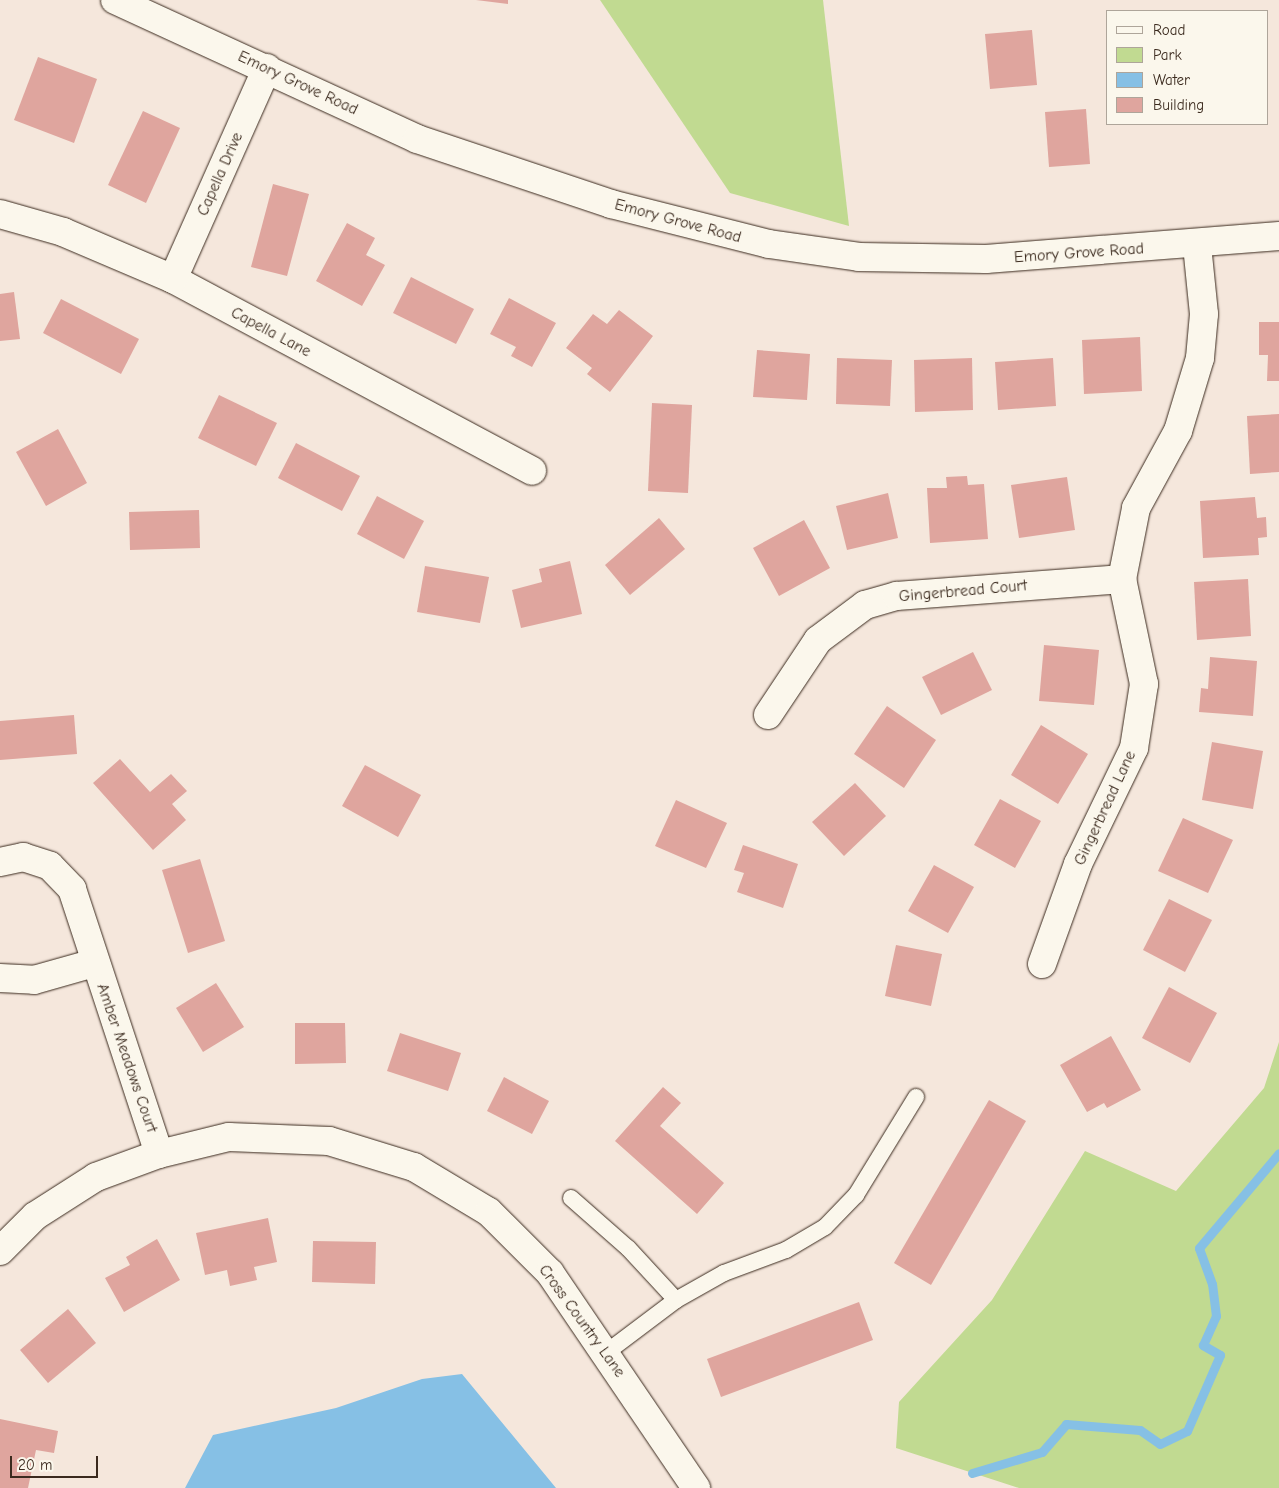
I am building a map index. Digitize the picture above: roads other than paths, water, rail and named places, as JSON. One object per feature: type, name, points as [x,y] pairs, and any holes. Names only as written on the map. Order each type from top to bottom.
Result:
[{"type":"street","name":"Emory Grove Road","points":[[115,0],[267,68],[417,139],[611,204],[769,244],[859,257],[986,259],[1197,245],[1279,236]]},
{"type":"street","name":"Capella Drive","points":[[173,280],[267,68]]},
{"type":"street","name":"Capella Lane","points":[[0,214],[63,232],[173,280],[532,471]]},
{"type":"street","name":"Gingerbread Lane","points":[[1042,964],[1078,864],[1134,748],[1144,684],[1122,579],[1136,508],[1178,431],[1200,358],[1204,314],[1197,245]]},
{"type":"street","name":"Gingerbread Court","points":[[768,715],[818,640],[866,605],[897,596],[1122,579]]},
{"type":"street","name":"Amber Meadows Court","points":[[0,862],[23,857],[50,866],[72,889],[94,962],[159,1154]]},
{"type":"street","name":"Amber Meadows Court","points":[[0,978],[34,980],[94,962]]},
{"type":"street","name":"Cross Country Lane","points":[[0,1251],[35,1216],[96,1177],[159,1154],[229,1137],[329,1141],[414,1167],[489,1212],[550,1273],[607,1352],[696,1488]]},
{"type":"lane","points":[[607,1352],[676,1300],[724,1273],[786,1250],[825,1227],[871,1173],[916,1097]]},
{"type":"lane","points":[[571,1198],[634,1254],[676,1300]]},
{"type":"water","points":[[462,1374],[556,1488],[185,1488],[213,1435],[336,1408],[422,1379]]},
{"type":"waterway","points":[[972,1473],[1042,1452],[1066,1424],[1140,1430],[1160,1444],[1187,1431],[1220,1355],[1203,1345],[1216,1316],[1212,1284],[1199,1248],[1279,1153]]}]
